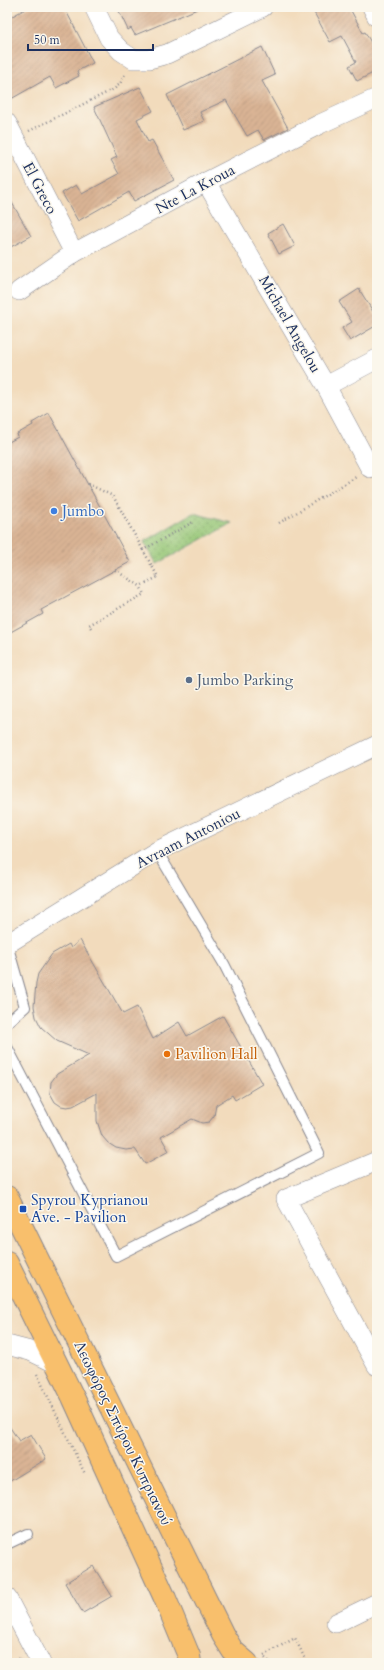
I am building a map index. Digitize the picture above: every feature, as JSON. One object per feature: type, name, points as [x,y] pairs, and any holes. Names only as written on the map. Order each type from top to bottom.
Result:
[{"type":"main road","name":"Λεωφόρος Σπύρου Κυπριανού","points":[[7,1197],[223,1635],[234,1651],[255,1659]]},
{"type":"main road","name":"Λεωφόρος Σπύρου Κυπριανού","points":[[7,1263],[57,1364],[161,1589],[189,1656],[190,1663]]},
{"type":"street","points":[[94,7],[109,38],[120,51],[133,59],[149,59],[168,54],[263,7]]},
{"type":"street","points":[[372,7],[377,17]]},
{"type":"street","name":"Nte La Kroua","points":[[19,291],[74,253],[206,182],[320,124],[377,98]]},
{"type":"street","name":"El Greco","points":[[11,131],[74,253]]},
{"type":"street","name":"Michael Angelou","points":[[206,182],[326,386],[370,468]]},
{"type":"street","points":[[326,386],[377,359]]},
{"type":"street","name":"Avraam Antoniou","points":[[7,944],[157,851],[377,745]]},
{"type":"street","points":[[377,1161],[286,1199],[371,1343],[377,1366]]},
{"type":"street","points":[[7,1345],[30,1351],[57,1364]]},
{"type":"street","points":[[7,1598],[41,1663]]},
{"type":"street","points":[[336,1623],[377,1603]]},
{"type":"lane","points":[[7,1047],[116,1256],[319,1153],[224,964],[157,851]]},
{"type":"lane","points":[[7,944],[25,1007],[7,1023]]},
{"type":"lane","points":[[7,1544],[28,1534]]},
{"type":"path","points":[[11,131],[114,89],[120,84],[133,59]]},
{"type":"path","points":[[279,523],[370,468]]},
{"type":"path","points":[[88,484],[113,496],[158,577],[140,586]]},
{"type":"path","points":[[143,550],[193,522]]},
{"type":"path","points":[[91,628],[89,625],[144,594],[140,586],[115,570]]},
{"type":"path","points":[[255,1659],[295,1638],[308,1663]]},
{"type":"green space","points":[[193,513],[232,523],[157,564],[144,542]]},
{"type":"building","points":[[29,7],[64,7],[93,63],[77,71],[79,76],[56,88],[50,77],[11,99],[7,91],[7,19]]},
{"type":"building","points":[[117,7],[202,7],[135,35],[131,28],[128,30]]},
{"type":"building","points":[[311,7],[349,7],[363,33],[365,32],[377,53],[377,71],[357,81],[349,66],[356,62],[342,36],[330,42]]},
{"type":"building","points":[[262,47],[275,75],[262,81],[288,128],[264,140],[258,130],[247,136],[226,100],[200,112],[204,121],[183,130],[167,95]]},
{"type":"building","points":[[140,87],[153,111],[137,119],[148,142],[152,140],[174,180],[134,201],[129,192],[78,221],[62,193],[76,185],[82,194],[119,174],[111,160],[117,157],[94,107]]},
{"type":"building","points":[[7,194],[31,236],[7,249]]},
{"type":"building","points":[[283,224],[295,246],[279,254],[268,233]]},
{"type":"building","points":[[359,289],[377,318],[377,325],[350,341],[342,328],[352,322],[339,302]]},
{"type":"building","name":"Jumbo","points":[[49,413],[130,562],[41,610],[43,614],[7,634],[7,443],[18,437],[17,434],[33,425],[32,423]]},
{"type":"building","name":"Pavilion Hall","points":[[80,940],[123,1014],[137,1007],[153,1039],[179,1022],[187,1036],[223,1016],[262,1084],[235,1100],[232,1095],[216,1105],[214,1116],[209,1122],[202,1123],[192,1119],[161,1137],[169,1151],[145,1164],[135,1149],[126,1150],[116,1148],[108,1143],[102,1136],[97,1121],[97,1093],[73,1106],[67,1107],[61,1106],[55,1102],[50,1093],[51,1082],[57,1074],[89,1055],[57,1041],[41,1027],[36,1017],[34,1006],[36,983],[38,974],[52,954],[69,944],[71,948]]},
{"type":"building","points":[[7,1423],[19,1441],[31,1434],[46,1459],[7,1483]]},
{"type":"building","points":[[93,1566],[112,1596],[83,1613],[65,1583]]},
{"type":"place","name":"Jumbo","points":[[54,511]]},
{"type":"place","name":"Jumbo Parking","points":[[189,680]]},
{"type":"place","name":"Pavilion Hall","points":[[167,1054]]},
{"type":"place","name":"Spyrou Kyprianou Ave. - Pavilion","points":[[23,1209]]}]
